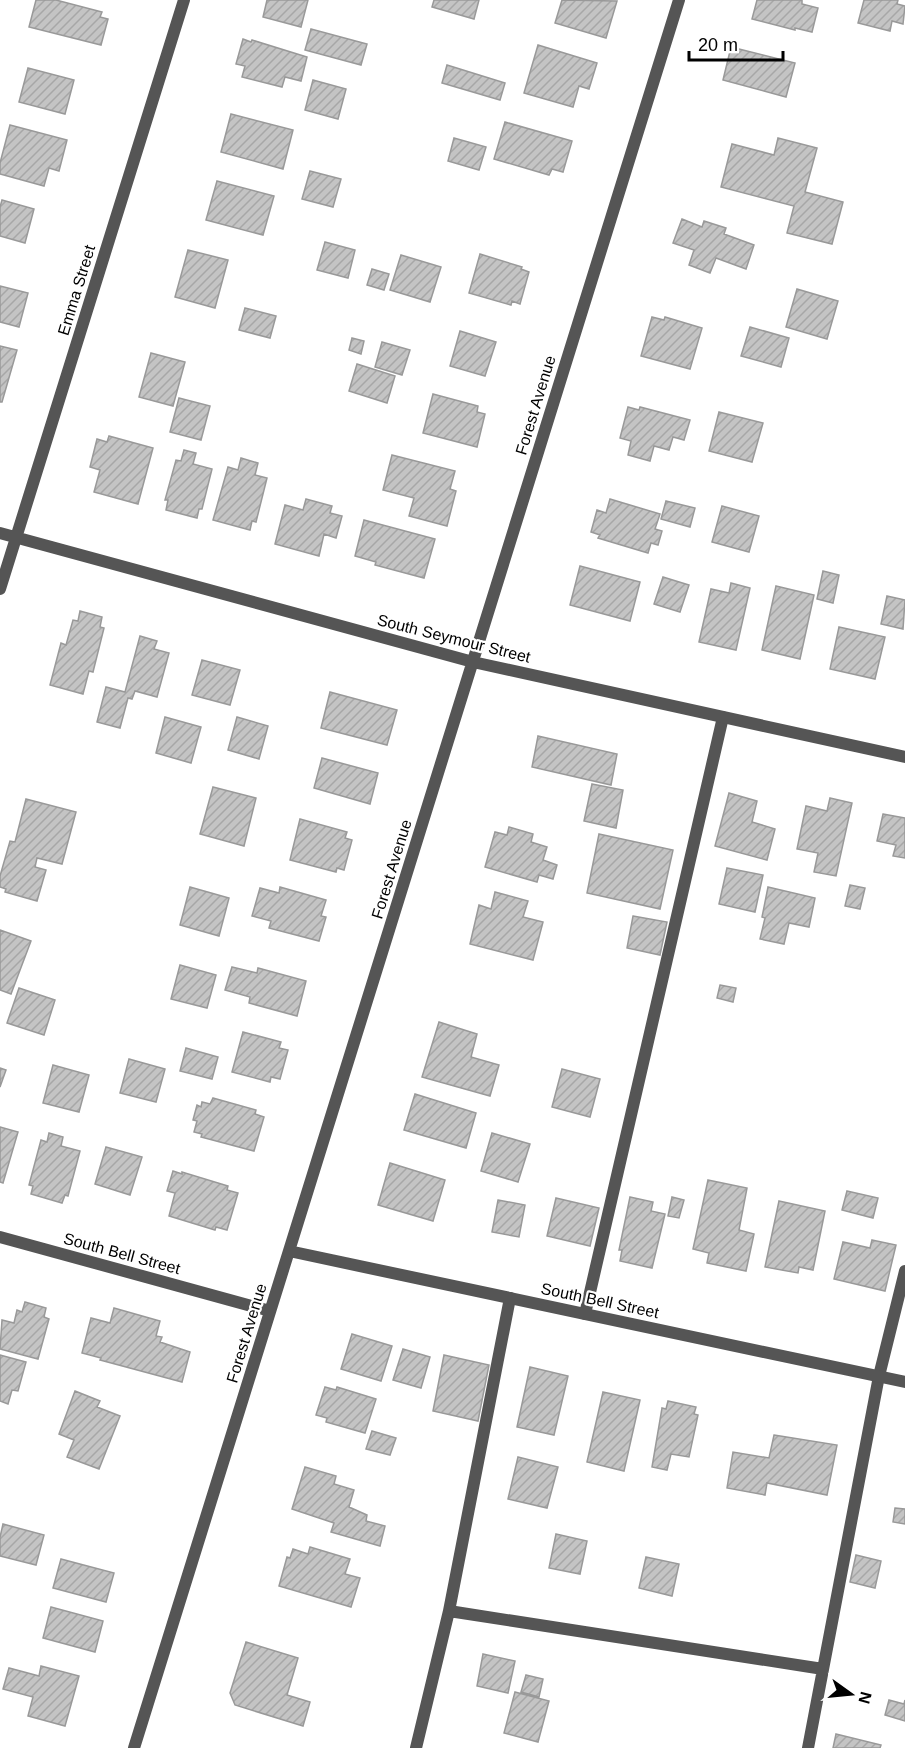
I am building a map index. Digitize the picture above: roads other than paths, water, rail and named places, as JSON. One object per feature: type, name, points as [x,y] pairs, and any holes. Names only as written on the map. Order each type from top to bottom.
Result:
[{"type":"street","name":"Emma Street","points":[[0,589],[184,0]]},
{"type":"street","name":"Forest Avenue","points":[[134,1748],[679,0]]},
{"type":"street","name":"South Seymour Street","points":[[0,533],[473,662],[905,756]]},
{"type":"street","points":[[585,1314],[723,717]]},
{"type":"street","name":"South Bell Street","points":[[0,1237],[270,1311]]},
{"type":"street","name":"South Bell Street","points":[[289,1251],[905,1382]]},
{"type":"street","points":[[808,1748],[879,1376],[905,1271]]},
{"type":"street","points":[[416,1748],[449,1611],[510,1298]]},
{"type":"street","points":[[449,1611],[823,1669]]}]
